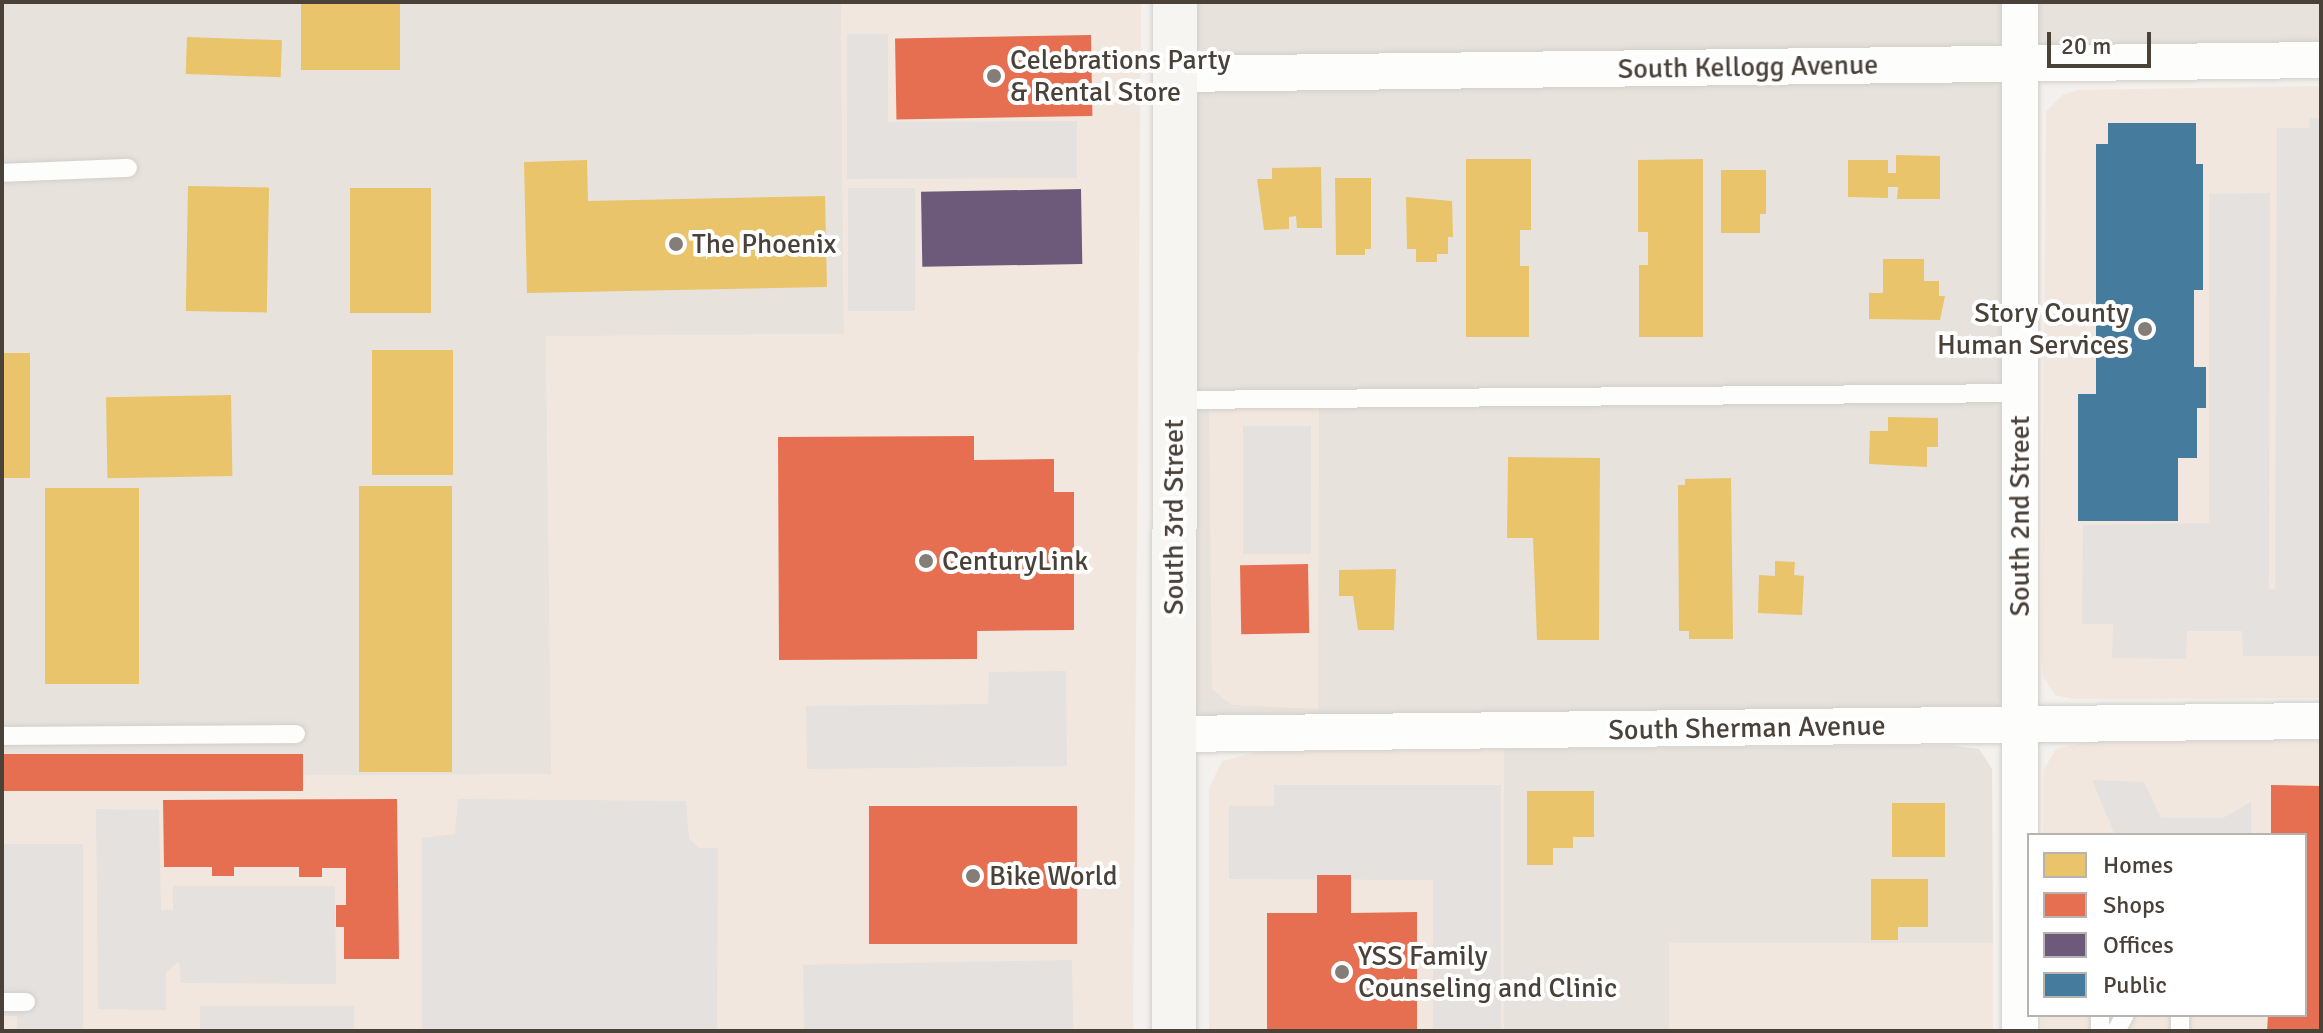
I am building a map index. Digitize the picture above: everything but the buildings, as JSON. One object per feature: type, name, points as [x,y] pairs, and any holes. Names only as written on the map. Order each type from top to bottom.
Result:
[{"type":"main road","name":"South 3rd Street","points":[[1174,1031],[1175,2]]},
{"type":"street","name":"South 2nd Street","points":[[2020,2],[2020,1031]]},
{"type":"street","name":"South Kellogg Avenue","points":[[1175,74],[2321,60]]},
{"type":"street","name":"South Sherman Avenue","points":[[1173,734],[2321,721]]},
{"type":"lane","points":[[2,173],[128,168]]},
{"type":"lane","points":[[1174,400],[2020,393]]},
{"type":"lane","points":[[2,736],[296,734]]},
{"type":"lane","points":[[2,1002],[26,1002]]},
{"type":"shaded area","points":[[2,2],[841,2],[844,334],[546,337],[552,775],[2,777]]},
{"type":"shaded area","points":[[841,2],[1141,2],[1133,1031],[2,1031],[2,777],[551,774],[546,336],[844,334]]},
{"type":"shaded area","points":[[1175,2],[2321,2],[2321,60],[2020,64],[2020,724],[1173,734]]},
{"type":"shaded area","points":[[847,34],[888,34],[888,122],[1077,121],[1077,178],[847,179]]},
{"type":"shaded area","points":[[2321,86],[2321,698],[2072,699],[2055,695],[2043,676],[2041,655],[2046,111],[2062,95],[2077,90]]},
{"type":"shaded area","points":[[2310,118],[2321,118],[2321,656],[2243,656],[2242,631],[2187,631],[2186,659],[2112,658],[2113,624],[2082,624],[2083,525],[2209,523],[2209,194],[2270,193],[2269,589],[2275,589],[2277,128],[2309,128]]},
{"type":"shaded area","points":[[848,188],[915,188],[915,311],[848,311]]},
{"type":"shaded area","points":[[1209,406],[1319,406],[1318,709],[1232,705],[1212,689]]},
{"type":"shaded area","points":[[1243,426],[1311,426],[1311,554],[1243,554]]},
{"type":"shaded area","points":[[1066,671],[1067,766],[807,769],[806,706],[988,704],[989,672]]},
{"type":"shaded area","points":[[2321,740],[2321,1031],[2042,1031],[2042,1017],[2307,1017],[2307,833],[2043,833],[2044,769],[2056,749],[2086,742]]},
{"type":"shaded area","points":[[1949,745],[1979,749],[1992,769],[1993,944],[1669,944],[1669,1031],[1504,1031],[1504,749]]},
{"type":"shaded area","points":[[1504,749],[1504,1031],[1209,1031],[1209,788],[1222,761],[1261,751]]},
{"type":"shaded area","points":[[2092,780],[2144,782],[2161,818],[2223,818],[2251,802],[2251,833],[2114,833]]},
{"type":"shaded area","points":[[1274,785],[1501,785],[1501,1031],[1433,1031],[1433,880],[1229,879],[1229,806],[1274,806]]},
{"type":"shaded area","points":[[458,799],[686,801],[689,839],[699,848],[718,848],[717,1031],[422,1031],[422,838],[455,834]]},
{"type":"shaded area","points":[[96,809],[159,810],[161,910],[173,910],[173,886],[335,886],[336,984],[181,983],[179,961],[166,973],[166,1010],[98,1009]]},
{"type":"shaded area","points":[[2,844],[83,844],[83,1031],[17,1031],[17,1016],[2,1016]]},
{"type":"shaded area","points":[[1669,943],[1993,943],[1993,1031],[1669,1031]]},
{"type":"shaded area","points":[[1072,960],[1073,1031],[804,1031],[803,965]]},
{"type":"shaded area","points":[[200,1006],[354,1006],[354,1031],[200,1031]]},
{"type":"place","name":"Celebrations Party & Rental Store","points":[[994,76]]},
{"type":"place","name":"The Phoenix","points":[[676,244]]},
{"type":"place","name":"Story County Human Services","points":[[2145,329]]},
{"type":"place","name":"CenturyLink","points":[[926,561]]},
{"type":"place","name":"Bike World","points":[[973,876]]},
{"type":"place","name":"YSS Family Counseling and Clinic","points":[[1342,972]]}]
